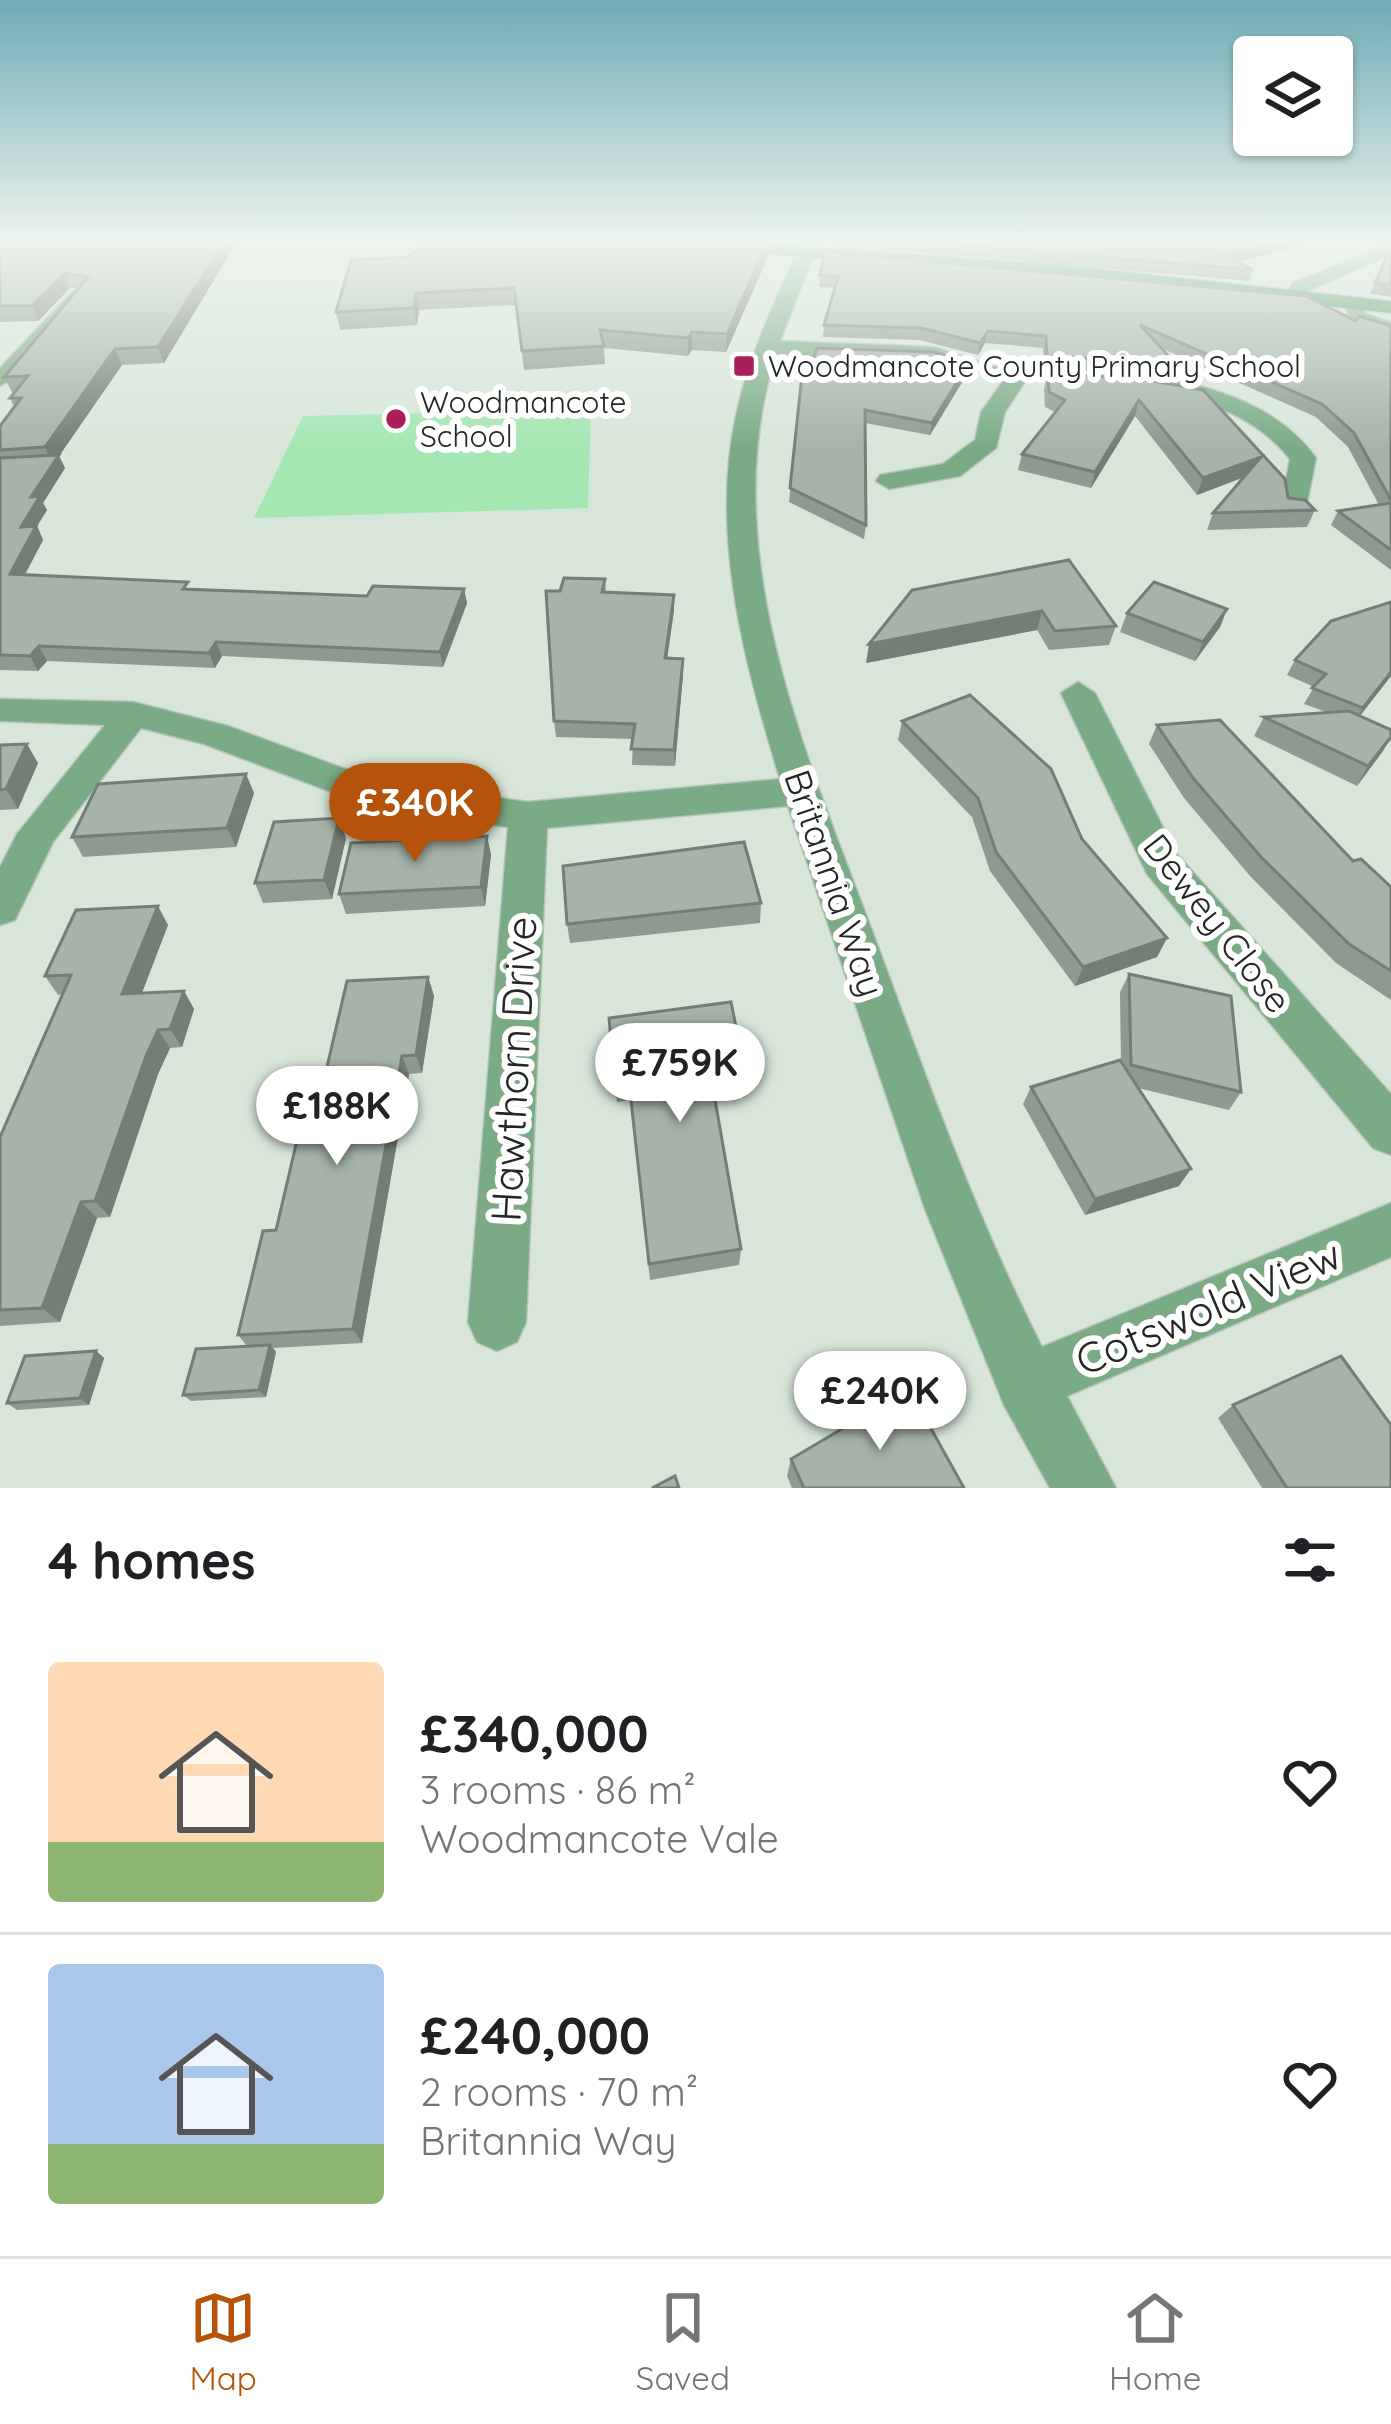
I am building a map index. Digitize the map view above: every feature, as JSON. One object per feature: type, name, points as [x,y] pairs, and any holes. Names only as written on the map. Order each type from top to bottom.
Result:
[{"type":"street","points":[[0,379],[24,362],[66,309]]},
{"type":"street","name":"Britannia Way","points":[[782,309],[745,422],[740,473],[754,609],[773,701],[943,1197],[1025,1384],[1084,1488]]},
{"type":"street","points":[[1354,309],[1357,318],[1391,329]]},
{"type":"street","points":[[766,347],[933,352],[1029,378],[994,412],[987,442],[951,470],[890,481]]},
{"type":"street","points":[[1137,380],[1220,400],[1280,432],[1303,458],[1295,506]]},
{"type":"street","name":"Dewey Close","points":[[1078,693],[1161,863],[1391,1131]]},
{"type":"street","points":[[0,710],[134,714],[215,735],[374,794],[528,816],[802,791]]},
{"type":"street","points":[[0,908],[37,834],[134,714]]},
{"type":"street","name":"Hawthorn Drive","points":[[497,1322],[528,816]]},
{"type":"street","name":"Cotswold View","points":[[1025,1384],[1385,1242]]},
{"type":"green space","points":[[591,409],[588,508],[254,518],[303,416]]},
{"type":"building","points":[[61,309],[182,309],[158,347],[115,349],[45,447],[0,450],[0,426],[21,398],[10,398],[28,376],[4,377]]},
{"type":"building","points":[[517,309],[738,309],[727,334],[692,332],[688,338],[600,330],[604,346],[522,351]]},
{"type":"building","points":[[829,309],[1333,309],[1356,321],[1359,316],[1391,326],[1391,500],[1354,433],[1322,404],[1140,325],[1176,364],[1047,356],[1046,336],[988,331],[980,343],[921,328],[824,325]]},
{"type":"building","points":[[817,348],[933,352],[969,362],[932,423],[865,410],[866,525],[790,488],[804,356],[814,357]]},
{"type":"building","points":[[1048,374],[1136,378],[1203,390],[1285,479],[1288,498],[1305,500],[1315,510],[1213,513],[1261,457],[1203,478],[1139,400],[1095,472],[1022,454],[1065,400],[1049,392]]},
{"type":"building","points":[[59,455],[31,497],[40,496],[21,527],[36,526],[10,574],[188,582],[183,589],[367,596],[373,586],[464,589],[440,652],[216,642],[209,653],[39,646],[30,656],[0,655],[0,458]]},
{"type":"building","points":[[1391,503],[1391,550],[1338,511]]},
{"type":"building","points":[[1069,560],[1116,626],[1055,631],[1042,611],[869,644],[912,590]]},
{"type":"building","points":[[564,578],[605,579],[602,592],[674,595],[665,658],[683,659],[674,750],[631,749],[635,724],[554,721],[546,591],[560,591]]},
{"type":"building","points":[[1154,582],[1227,609],[1203,642],[1127,613]]},
{"type":"building","points":[[1391,602],[1391,672],[1363,708],[1312,688],[1326,674],[1295,660],[1331,621]]},
{"type":"building","points":[[970,695],[1051,769],[1082,839],[1167,938],[1083,967],[996,852],[978,798],[902,721]]},
{"type":"building","points":[[1349,711],[1391,730],[1391,737],[1368,766],[1264,717]]},
{"type":"building","points":[[1220,720],[1353,861],[1361,859],[1391,887],[1391,971],[1349,944],[1261,857],[1193,778],[1157,725]]},
{"type":"building","points":[[27,744],[6,789],[0,790],[0,745]]},
{"type":"building","points":[[246,774],[227,828],[72,837],[98,784]]},
{"type":"building","points":[[339,818],[324,880],[255,883],[274,822]]},
{"type":"building","points":[[487,836],[481,887],[339,894],[351,843]]},
{"type":"building","points":[[744,842],[761,903],[567,924],[563,866]]},
{"type":"building","points":[[158,906],[122,994],[184,991],[170,1029],[158,1030],[146,1056],[95,1201],[81,1202],[42,1308],[0,1310],[0,1137],[71,975],[45,976],[76,910]]},
{"type":"building","points":[[1129,974],[1231,996],[1241,1092],[1131,1065]]},
{"type":"building","points":[[428,977],[416,1055],[402,1056],[353,1329],[238,1335],[263,1231],[276,1230],[310,1085],[323,1084],[347,981]]},
{"type":"building","points":[[731,1002],[744,1066],[710,1071],[741,1249],[649,1264],[629,1082],[615,1084],[609,1018]]},
{"type":"building","points":[[1120,1060],[1191,1169],[1095,1199],[1031,1087]]},
{"type":"building","points":[[270,1345],[259,1390],[183,1395],[196,1349]]},
{"type":"building","points":[[96,1351],[80,1398],[7,1403],[25,1356]]},
{"type":"building","points":[[1341,1356],[1391,1425],[1391,1488],[1287,1488],[1233,1405]]},
{"type":"building","points":[[909,1389],[964,1488],[804,1488],[791,1459]]},
{"type":"building","points":[[675,1476],[679,1488],[652,1488]]},
{"type":"place","name":"Woodmancote County Primary School","points":[[744,366]]},
{"type":"place","name":"Woodmancote School","points":[[396,419]]}]
